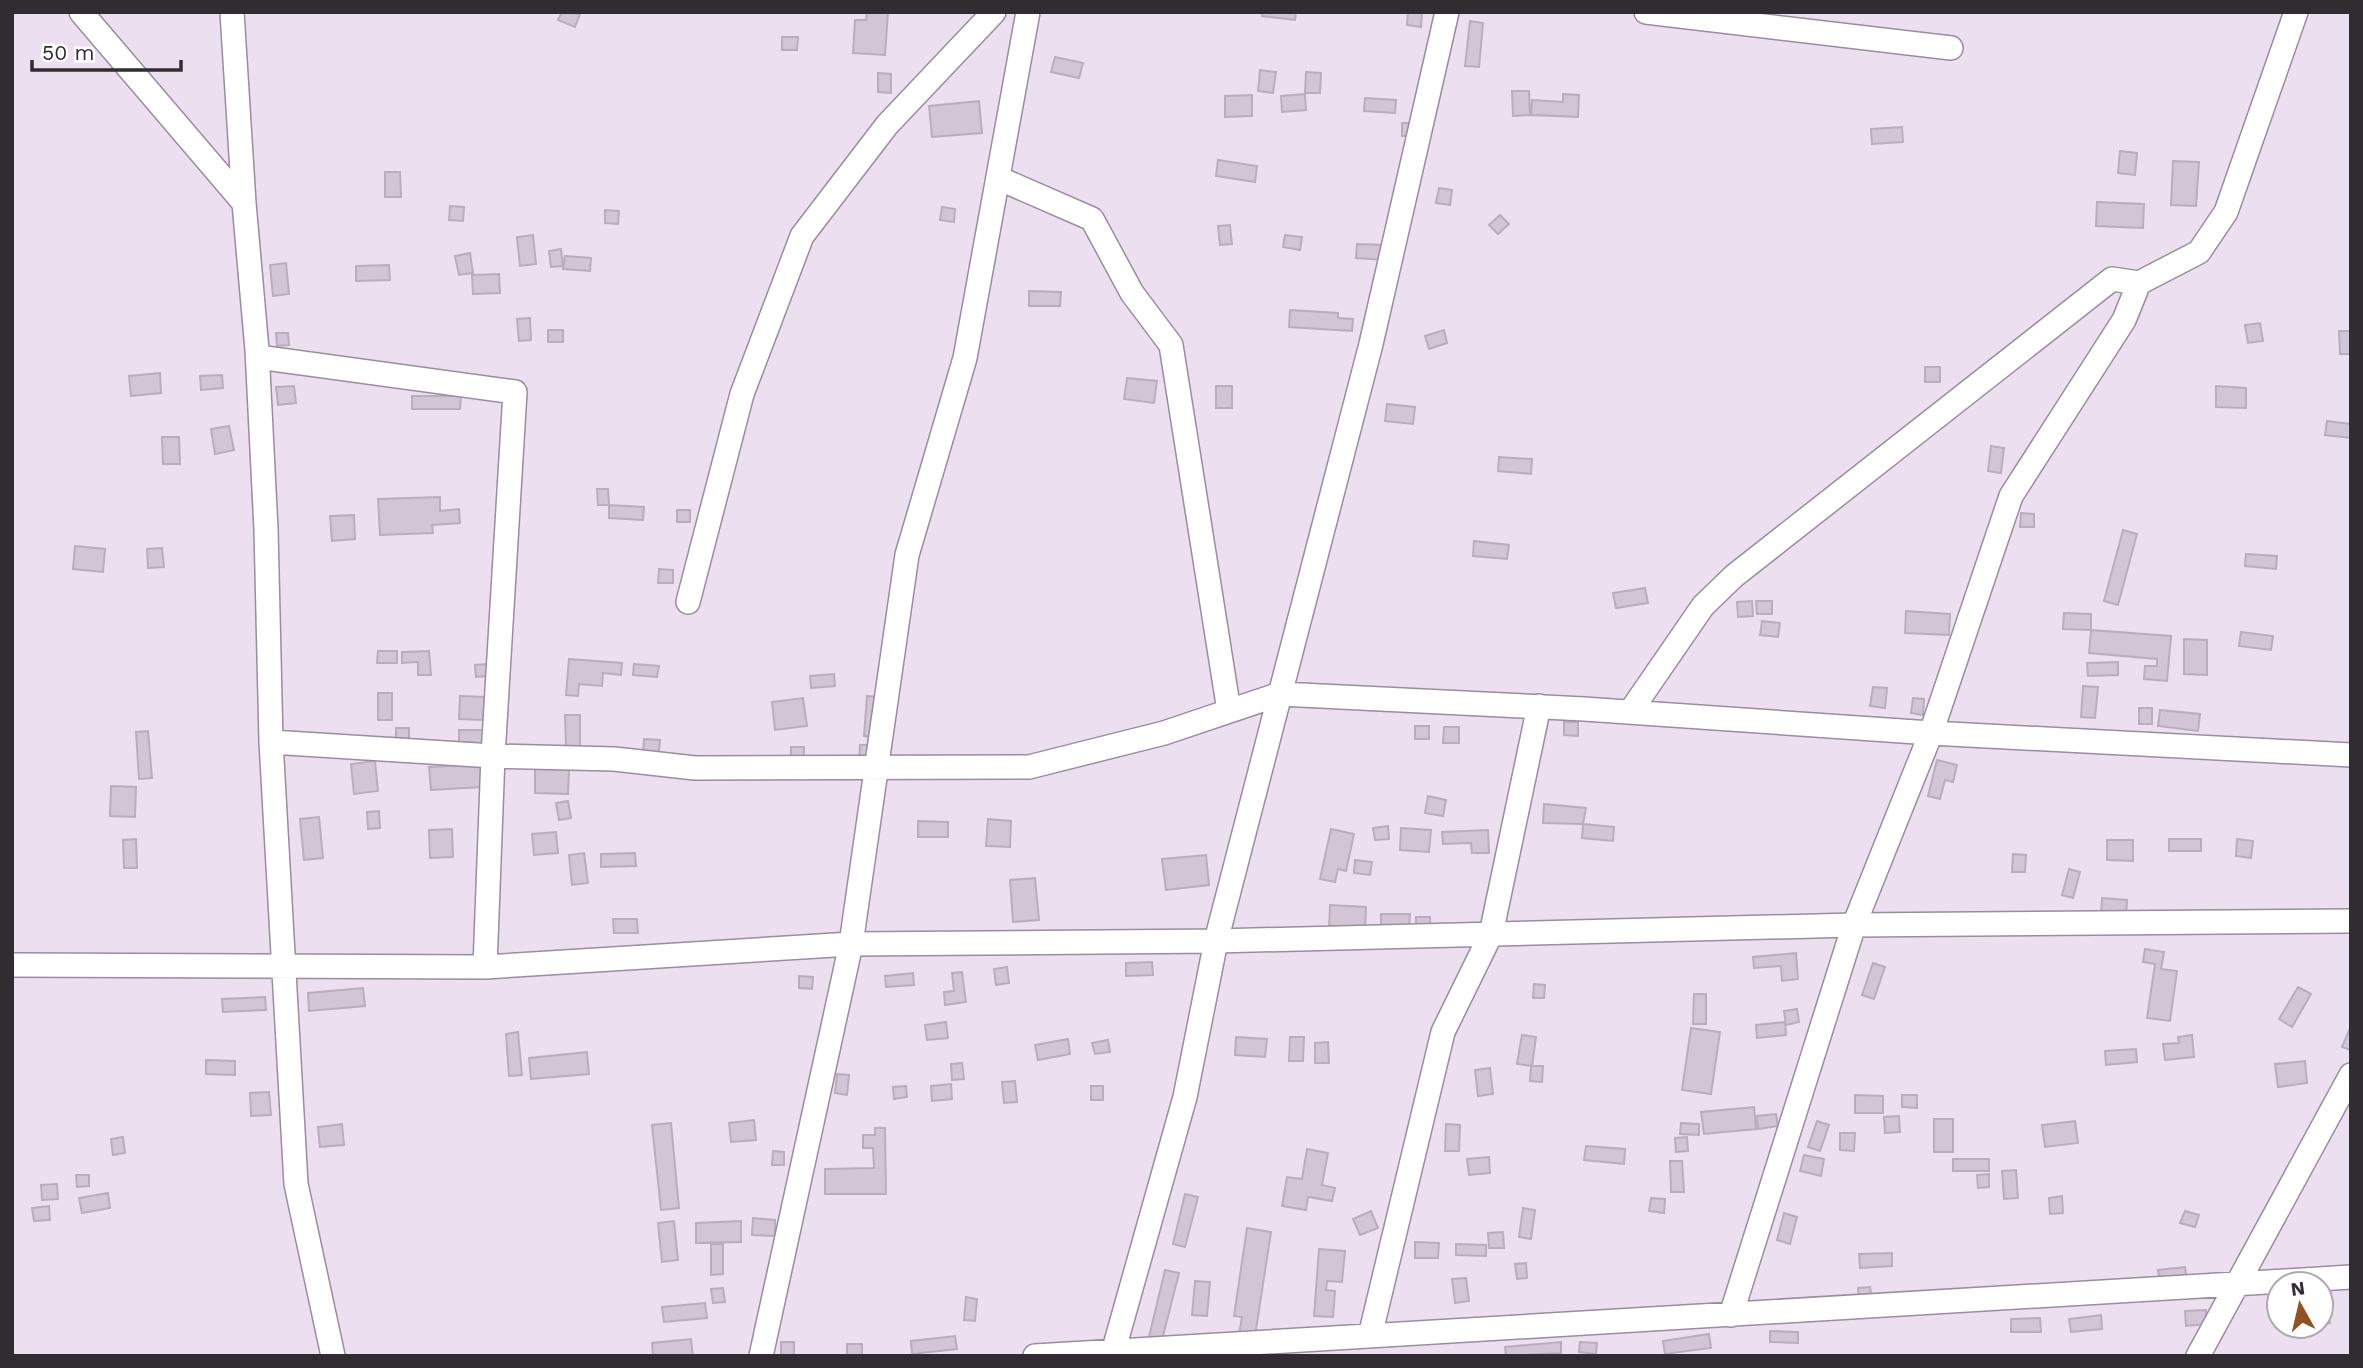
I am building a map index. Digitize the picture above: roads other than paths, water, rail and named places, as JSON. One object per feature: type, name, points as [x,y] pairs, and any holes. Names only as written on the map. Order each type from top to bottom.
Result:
[{"type":"street","points":[[81,12],[244,203]]},
{"type":"street","points":[[232,12],[244,203],[258,357],[281,967],[296,1184],[332,1356]]},
{"type":"street","points":[[688,602],[742,394],[802,236],[887,125],[994,12]]},
{"type":"street","points":[[761,1356],[851,944],[907,555],[965,358],[1028,12]]},
{"type":"street","points":[[1113,1354],[1185,1097],[1216,941],[1371,344],[1447,12]]},
{"type":"street","points":[[1646,12],[1951,48]]},
{"type":"street","points":[[1630,712],[1703,606],[1734,576],[2112,279],[2139,283],[2199,252],[2226,212],[2296,12]]},
{"type":"street","points":[[998,178],[1092,219],[1132,293],[1171,345],[1230,711]]},
{"type":"street","points":[[1731,1315],[1854,925],[1931,733],[2011,496],[2124,320],[2139,283]]},
{"type":"street","points":[[258,357],[515,392],[493,756],[485,967]]},
{"type":"street","points":[[271,742],[493,756],[614,759],[695,768],[1029,767],[1164,733],[1280,694],[1539,706],[1931,733],[2351,755]]},
{"type":"street","points":[[1370,1336],[1443,1032],[1491,934],[1539,706]]},
{"type":"street","points":[[12,965],[485,967],[851,944],[1216,941],[1854,925],[2351,921]]},
{"type":"street","points":[[2198,1356],[2351,1075]]},
{"type":"street","points":[[1035,1356],[1113,1354],[2351,1277]]}]
